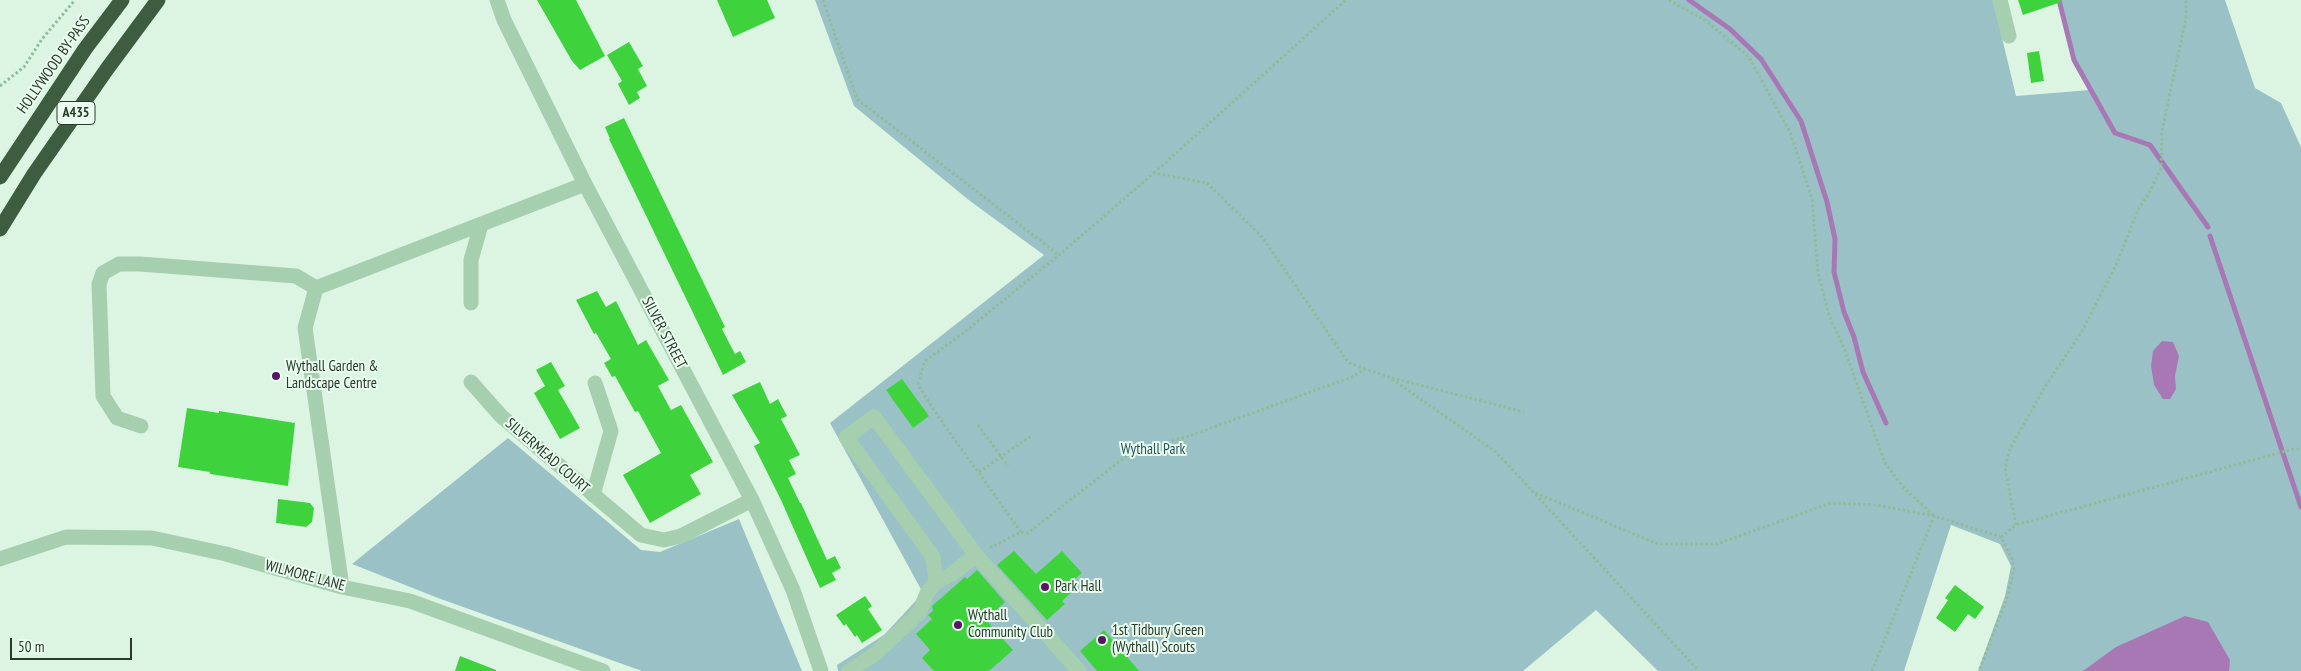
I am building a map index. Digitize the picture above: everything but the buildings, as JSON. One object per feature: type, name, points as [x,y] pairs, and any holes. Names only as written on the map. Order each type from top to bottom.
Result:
[{"type":"highway","name":"HOLLYWOOD BY-PASS","points":[[0,177],[85,49],[122,0]]},
{"type":"highway","name":"A435","points":[[0,229],[34,174],[106,69],[158,0]]},
{"type":"street","name":"SILVER STREET","points":[[497,0],[504,20],[585,184],[752,500],[793,590],[821,671]]},
{"type":"street","points":[[2000,0],[2009,36]]},
{"type":"street","points":[[316,288],[585,184]]},
{"type":"street","points":[[471,303],[471,260],[480,225]]},
{"type":"street","points":[[141,426],[117,418],[108,406],[104,396],[99,284],[103,273],[119,264],[140,264],[296,276],[316,288]]},
{"type":"street","points":[[316,288],[305,328],[342,587]]},
{"type":"street","name":"SILVERMEAD COURT","points":[[471,382],[501,416],[641,535],[664,540],[704,526],[752,500]]},
{"type":"street","name":"SILVERMEAD COURT","points":[[593,496],[611,431],[595,383]]},
{"type":"street","points":[[936,582],[933,556],[846,438],[874,417],[976,555],[1079,671]]},
{"type":"street","name":"WILMORE LANE","points":[[0,559],[66,537],[152,538],[226,554],[342,587],[410,602],[603,671]]},
{"type":"street","points":[[849,671],[875,654],[919,614],[927,593],[936,582],[952,574],[976,555]]},
{"type":"path","points":[[0,86],[24,66],[42,39],[75,0]]},
{"type":"path","points":[[823,0],[857,99],[1059,255]]},
{"type":"path","points":[[1021,532],[918,385],[924,362],[962,334],[1059,255],[1154,173],[1346,0]]},
{"type":"path","points":[[1669,0],[1705,20],[1749,57],[1791,134],[1812,199],[1818,273],[1829,315],[1844,348],[1885,463],[1904,488],[1934,516]]},
{"type":"path","points":[[2016,525],[2005,468],[2010,449],[2043,390],[2082,331],[2117,263],[2138,210],[2148,195],[2161,168],[2162,131],[2186,18],[2186,0]]},
{"type":"path","points":[[1154,173],[1207,183],[1262,238],[1345,358],[1390,377],[1524,412]]},
{"type":"path","points":[[976,555],[1021,532],[1028,533],[1130,454],[1189,436],[1352,377],[1365,368]]},
{"type":"path","points":[[1390,377],[1496,452],[1698,671]]},
{"type":"path","points":[[978,425],[1008,466]]},
{"type":"path","points":[[980,472],[1031,436]]},
{"type":"path","points":[[2001,537],[2016,525],[2293,449],[2301,450]]},
{"type":"path","points":[[1532,491],[1658,544],[1717,544],[1831,503],[1876,505],[1934,516],[2001,537],[2012,559],[2014,569],[2007,598],[1979,671]]},
{"type":"path","points":[[1872,671],[1934,516]]},
{"type":"green space","name":"Wythall Park","points":[[815,0],[1993,0],[2016,96],[2090,90],[2074,60],[2059,0],[2225,0],[2255,88],[2281,103],[2301,147],[2301,671],[1978,671],[2005,596],[2011,566],[2000,544],[1951,525],[1904,671],[1658,671],[1596,610],[1523,671],[838,671],[837,665],[884,635],[923,593],[830,423],[1044,255],[970,201],[854,106]]},
{"type":"green space","points":[[508,438],[641,550],[660,552],[739,519],[802,671],[642,671],[438,598],[352,564]]},
{"type":"shaded area","points":[[2162,341],[2173,342],[2179,356],[2175,376],[2176,389],[2170,399],[2163,399],[2154,385],[2151,366],[2153,351]]},
{"type":"shaded area","points":[[2185,616],[2208,622],[2230,660],[2229,671],[2083,671],[2116,647]]},
{"type":"waterway","points":[[1689,0],[1730,29],[1761,59],[1801,121],[1827,202],[1835,239],[1834,272],[1844,312],[1854,337],[1863,372],[1886,423]]},
{"type":"waterway","points":[[2059,0],[2074,60],[2115,133],[2150,145],[2208,227]]},
{"type":"waterway","points":[[2210,236],[2301,507]]},
{"type":"place","name":"Wythall Garden & Landscape Centre","points":[[276,376]]},
{"type":"place","name":"Park Hall","points":[[1045,587]]},
{"type":"place","name":"Wythall Community Club","points":[[958,625]]},
{"type":"place","name":"1st Tidbury Green (Wythall) Scouts","points":[[1102,640]]}]
